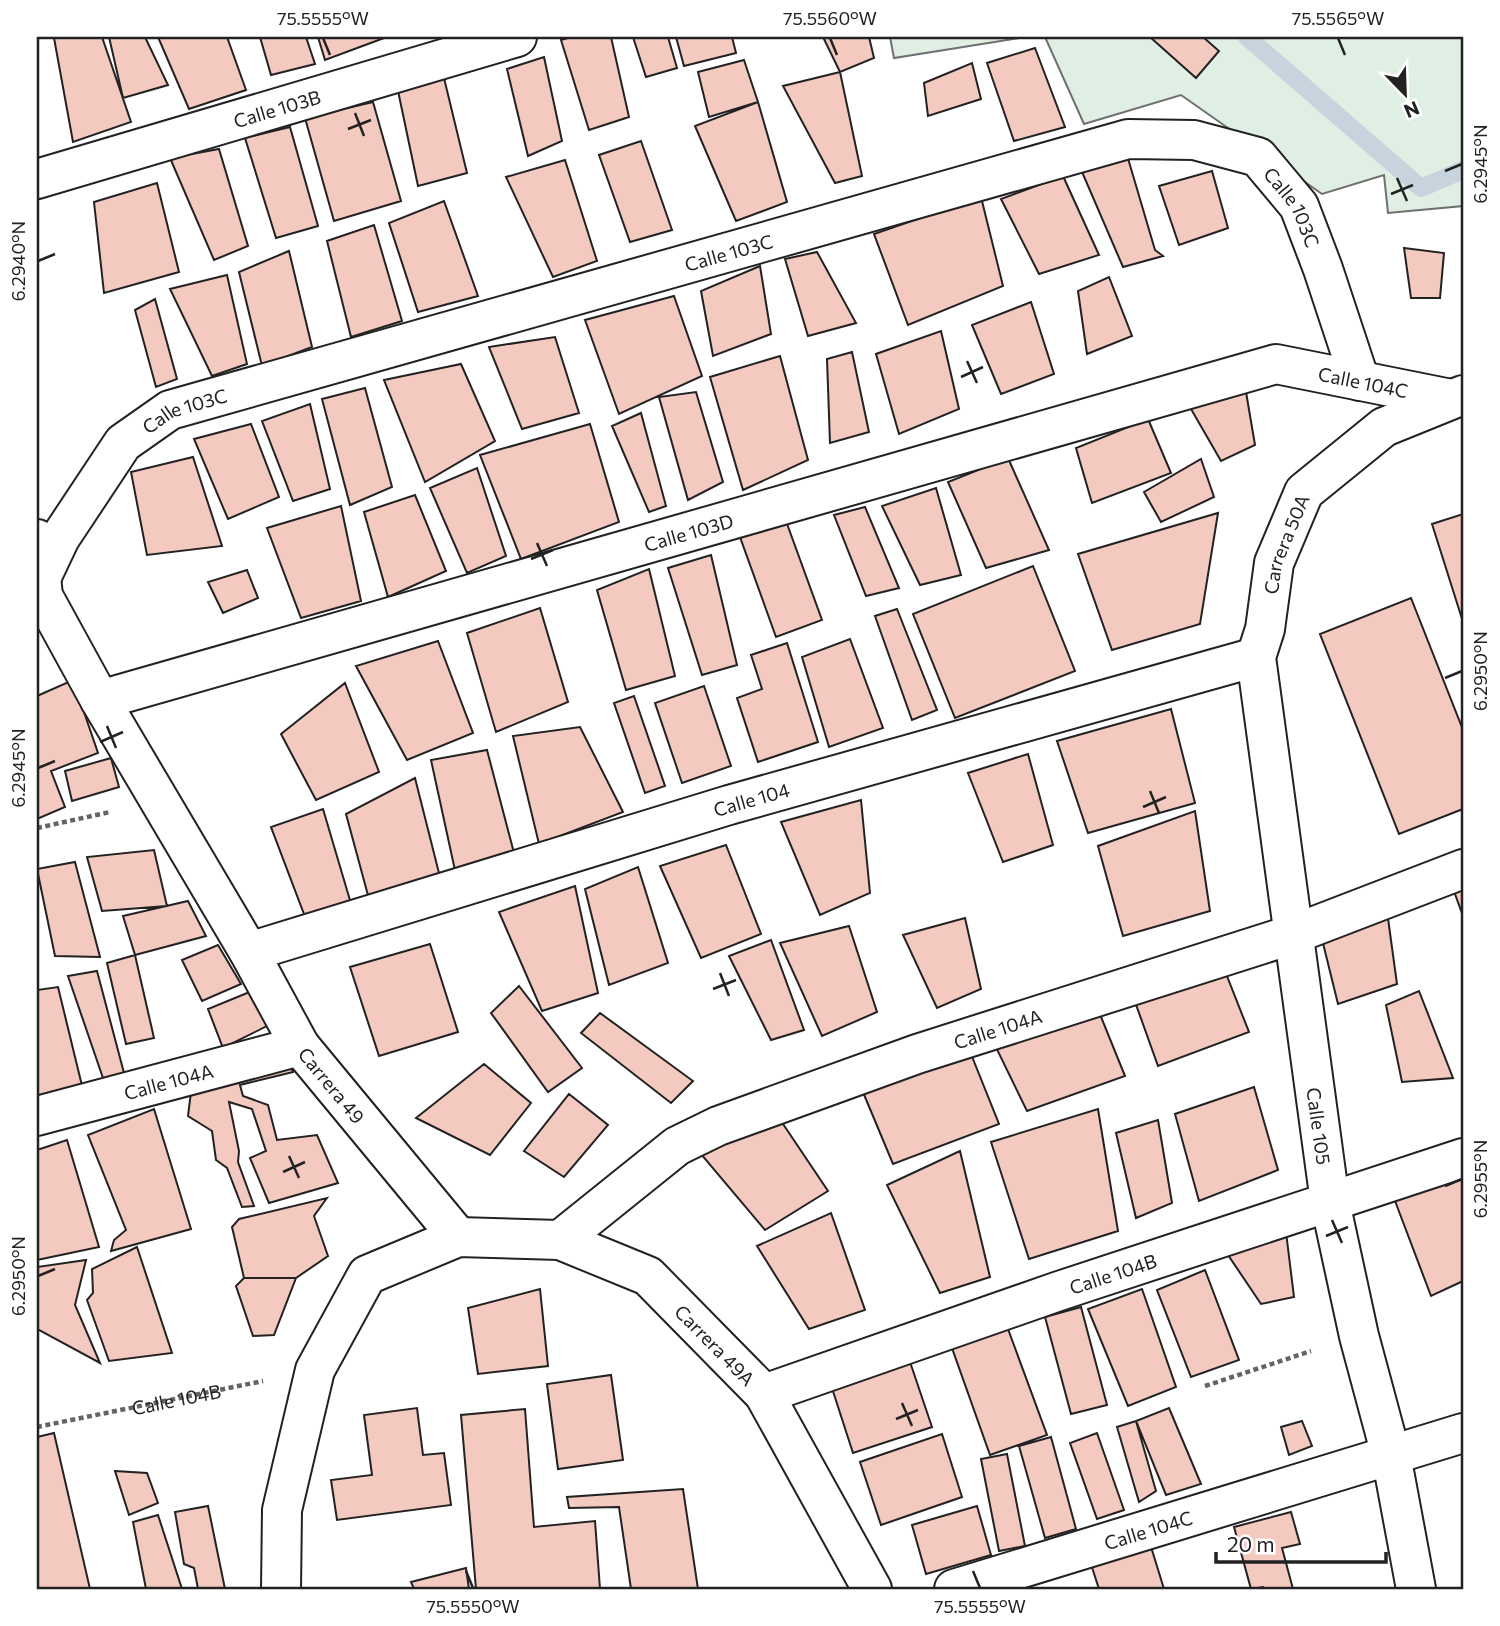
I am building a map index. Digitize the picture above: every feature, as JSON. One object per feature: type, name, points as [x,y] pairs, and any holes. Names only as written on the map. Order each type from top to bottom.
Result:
[{"type":"street","name":"Calle 103B","points":[[37,179],[517,37]]},
{"type":"street","name":"Calle 103C","points":[[41,578],[60,538],[123,443],[170,410],[1128,139],[1194,140],[1258,157],[1299,206],[1336,305],[1360,381]]},
{"type":"street","name":"Calle 104C","points":[[1276,364],[1457,397]]},
{"type":"street","name":"Calle 103D","points":[[100,699],[1276,364]]},
{"type":"street","name":"Carrera 50A","points":[[1256,657],[1265,629],[1275,563],[1304,492],[1384,427],[1457,397]]},
{"type":"street","name":"Carrera 49","points":[[37,539],[43,596],[158,802],[249,952],[300,1046],[458,1237]]},
{"type":"street","name":"Calle 105","points":[[1256,657],[1330,1202],[1359,1336],[1391,1455],[1416,1589]]},
{"type":"street","name":"Calle 104","points":[[249,952],[729,805],[1256,657]]},
{"type":"street","name":"Calle 104A","points":[[560,1240],[677,1146],[718,1126],[917,1054],[1294,933],[1463,869]]},
{"type":"street","name":"Calle 104A","points":[[37,1116],[300,1046]]},
{"type":"street","name":"Calle 104B","points":[[764,1394],[1059,1291],[1463,1158]]},
{"type":"street","name":"Carrera 49A","points":[[458,1237],[560,1240],[648,1276],[764,1394],[872,1589]]},
{"type":"street","points":[[281,1589],[282,1510],[315,1370],[367,1275],[458,1237]]},
{"type":"street","name":"Calle 104C","points":[[954,1589],[1463,1433]]},
{"type":"path","points":[[37,828],[158,802]]},
{"type":"path","points":[[1205,1386],[1359,1336]]},
{"type":"path","name":"Calle 104B","points":[[37,1427],[315,1370]]},
{"type":"green space","points":[[890,37],[1026,37],[894,58]]},
{"type":"green space","points":[[1045,37],[1463,37],[1463,206],[1388,213],[1384,175],[1322,194],[1181,95],[1084,124]]},
{"type":"building","points":[[102,37],[131,122],[73,142],[54,38]]},
{"type":"building","points":[[109,37],[145,37],[168,85],[123,98]]},
{"type":"building","points":[[158,37],[227,37],[246,90],[189,109]]},
{"type":"building","points":[[260,37],[306,37],[315,64],[271,75]]},
{"type":"building","points":[[318,37],[383,37],[384,38],[325,60]]},
{"type":"building","points":[[571,37],[611,37],[629,117],[589,130],[561,40]]},
{"type":"building","points":[[633,37],[668,37],[677,68],[646,77]]},
{"type":"building","points":[[676,37],[732,37],[736,53],[684,66]]},
{"type":"building","points":[[823,37],[869,37],[874,58],[840,72]]},
{"type":"building","points":[[1150,37],[1203,37],[1219,51],[1196,78]]},
{"type":"building","points":[[1035,48],[1065,127],[1014,141],[987,63]]},
{"type":"building","points":[[544,57],[562,141],[528,156],[507,69]]},
{"type":"building","points":[[744,60],[758,102],[709,117],[698,72]]},
{"type":"building","points":[[972,63],[981,99],[928,116],[924,83]]},
{"type":"building","points":[[840,72],[862,176],[835,183],[783,86]]},
{"type":"building","points":[[444,78],[467,173],[418,186],[397,86]]},
{"type":"building","points":[[373,102],[401,201],[334,221],[305,118]]},
{"type":"building","points":[[758,102],[787,202],[736,221],[695,126]]},
{"type":"building","points":[[290,127],[318,226],[276,238],[245,138]]},
{"type":"building","points":[[641,141],[672,230],[630,242],[599,155]]},
{"type":"building","points":[[219,149],[248,246],[214,260],[170,158]]},
{"type":"building","points":[[1127,155],[1155,250],[1163,256],[1123,267],[1079,165]]},
{"type":"building","points":[[565,160],[597,261],[553,277],[506,177]]},
{"type":"building","points":[[1212,171],[1228,228],[1179,245],[1159,186]]},
{"type":"building","points":[[1063,176],[1099,255],[1039,274],[1001,199]]},
{"type":"building","points":[[157,183],[179,272],[104,293],[94,202]]},
{"type":"building","points":[[981,197],[1003,286],[908,325],[874,234]]},
{"type":"building","points":[[444,201],[478,296],[418,312],[389,223]]},
{"type":"building","points":[[374,225],[402,321],[351,337],[327,241]]},
{"type":"building","points":[[1404,248],[1444,253],[1440,298],[1411,298]]},
{"type":"building","points":[[289,251],[312,347],[262,366],[239,272]]},
{"type":"building","points":[[817,252],[856,323],[808,336],[785,259]]},
{"type":"building","points":[[760,266],[771,334],[713,356],[701,291]]},
{"type":"building","points":[[227,275],[247,364],[212,376],[170,289]]},
{"type":"building","points":[[1109,277],[1132,336],[1087,354],[1078,291]]},
{"type":"building","points":[[674,296],[702,376],[619,414],[585,320]]},
{"type":"building","points":[[155,299],[177,379],[156,387],[135,310]]},
{"type":"building","points":[[1031,302],[1054,374],[1001,394],[972,325]]},
{"type":"building","points":[[941,331],[959,409],[899,434],[876,354]]},
{"type":"building","points":[[555,337],[579,413],[522,429],[489,347]]},
{"type":"building","points":[[852,352],[869,432],[830,443],[827,359]]},
{"type":"building","points":[[780,356],[808,460],[743,490],[710,377]]},
{"type":"building","points":[[461,364],[495,441],[425,482],[384,380]]},
{"type":"building","points":[[1245,386],[1255,445],[1221,461],[1191,409]]},
{"type":"building","points":[[365,388],[392,487],[350,505],[322,399]]},
{"type":"building","points":[[696,392],[723,482],[688,500],[659,397]]},
{"type":"building","points":[[310,404],[330,489],[293,501],[262,421]]},
{"type":"building","points":[[641,413],[666,506],[649,512],[612,426]]},
{"type":"building","points":[[1148,419],[1171,473],[1092,503],[1076,448]]},
{"type":"building","points":[[251,424],[279,497],[228,519],[194,439]]},
{"type":"building","points":[[590,424],[619,522],[521,559],[480,455]]},
{"type":"building","points":[[193,457],[222,546],[147,555],[131,472]]},
{"type":"building","points":[[1008,458],[1049,550],[986,568],[948,482]]},
{"type":"building","points":[[1201,459],[1214,497],[1161,522],[1144,492]]},
{"type":"building","points":[[477,468],[506,556],[467,573],[430,488]]},
{"type":"building","points":[[936,488],[961,575],[920,585],[882,506]]},
{"type":"building","points":[[415,495],[446,571],[388,597],[364,512]]},
{"type":"building","points":[[341,506],[361,601],[301,618],[267,528]]},
{"type":"building","points":[[865,507],[899,588],[866,596],[834,515]]},
{"type":"building","points":[[1218,513],[1200,624],[1112,650],[1078,554]]},
{"type":"building","points":[[1463,514],[1463,622],[1432,524]]},
{"type":"building","points":[[786,521],[822,620],[776,637],[740,537]]},
{"type":"building","points":[[711,555],[737,665],[702,675],[668,568]]},
{"type":"building","points":[[1033,566],[1075,671],[955,718],[913,614]]},
{"type":"building","points":[[649,569],[675,676],[626,690],[597,590]]},
{"type":"building","points":[[247,570],[258,598],[223,613],[208,582]]},
{"type":"building","points":[[1411,598],[1463,730],[1463,809],[1399,834],[1320,634]]},
{"type":"building","points":[[540,608],[568,702],[496,732],[467,633]]},
{"type":"building","points":[[897,609],[937,710],[912,720],[875,616]]},
{"type":"building","points":[[850,639],[883,728],[829,747],[802,657]]},
{"type":"building","points":[[438,641],[473,733],[407,760],[356,666]]},
{"type":"building","points":[[787,643],[818,742],[758,762],[737,698],[762,689],[751,655]]},
{"type":"building","points":[[73,680],[98,753],[51,771],[65,807],[37,819],[37,696]]},
{"type":"building","points":[[345,683],[379,772],[316,800],[281,734]]},
{"type":"building","points":[[704,686],[731,766],[682,783],[655,703]]},
{"type":"building","points":[[634,696],[665,786],[645,793],[614,703]]},
{"type":"building","points":[[1171,709],[1195,803],[1088,833],[1057,741]]},
{"type":"building","points":[[580,727],[623,812],[539,844],[513,736]]},
{"type":"building","points":[[487,750],[514,853],[456,875],[431,760]]},
{"type":"building","points":[[1028,754],[1053,845],[1003,862],[968,773]]},
{"type":"building","points":[[111,758],[119,787],[72,801],[65,771]]},
{"type":"building","points":[[415,778],[440,877],[369,899],[346,814]]},
{"type":"building","points":[[861,800],[870,893],[820,915],[781,822]]},
{"type":"building","points":[[323,809],[352,907],[307,922],[271,827]]},
{"type":"building","points":[[1195,811],[1210,911],[1123,936],[1098,846]]},
{"type":"building","points":[[726,845],[761,934],[701,958],[660,866]]},
{"type":"building","points":[[154,850],[167,906],[102,911],[87,857]]},
{"type":"building","points":[[75,862],[100,957],[55,956],[37,869]]},
{"type":"building","points":[[638,867],[668,963],[609,985],[585,889]]},
{"type":"building","points":[[1463,878],[1463,916],[1451,883]]},
{"type":"building","points":[[575,886],[598,993],[542,1011],[499,912]]},
{"type":"building","points":[[188,901],[206,936],[135,955],[123,916]]},
{"type":"building","points":[[1387,911],[1397,984],[1338,1004],[1319,927]]},
{"type":"building","points":[[965,918],[981,989],[937,1008],[903,935]]},
{"type":"building","points":[[849,926],[877,1012],[822,1036],[780,943]]},
{"type":"building","points":[[771,940],[804,1030],[771,1040],[729,956]]},
{"type":"building","points":[[430,944],[458,1032],[379,1056],[350,967]]},
{"type":"building","points":[[218,945],[241,984],[202,1001],[182,960]]},
{"type":"building","points":[[135,955],[154,1038],[126,1044],[107,963]]},
{"type":"building","points":[[1223,966],[1249,1032],[1158,1066],[1134,999]]},
{"type":"building","points":[[97,971],[124,1073],[104,1081],[68,976]]},
{"type":"building","points":[[519,986],[582,1068],[548,1092],[491,1013]]},
{"type":"building","points":[[58,987],[84,1094],[37,1101],[37,990]]},
{"type":"building","points":[[252,991],[275,1022],[223,1048],[208,1009]]},
{"type":"building","points":[[1419,991],[1453,1078],[1402,1082],[1386,1005]]},
{"type":"building","points":[[1095,1002],[1125,1076],[1027,1111],[988,1031]]},
{"type":"building","points":[[600,1013],[693,1081],[671,1103],[581,1033]]},
{"type":"building","points":[[969,1049],[999,1124],[893,1164],[860,1085]]},
{"type":"building","points":[[287,1059],[293,1072],[240,1085],[243,1096],[268,1105],[277,1140],[317,1135],[338,1183],[269,1203],[250,1158],[266,1151],[252,1109],[229,1102],[239,1151],[238,1162],[254,1206],[242,1207],[227,1168],[216,1160],[212,1131],[188,1116],[192,1084]]},
{"type":"building","points":[[484,1064],[531,1103],[490,1155],[416,1118]]},
{"type":"building","points":[[1254,1087],[1278,1170],[1199,1201],[1175,1114]]},
{"type":"building","points":[[569,1094],[608,1125],[564,1177],[524,1151]]},
{"type":"building","points":[[154,1109],[191,1229],[111,1251],[114,1240],[126,1230],[88,1135]]},
{"type":"building","points":[[1098,1109],[1118,1231],[1029,1259],[991,1142]]},
{"type":"building","points":[[777,1115],[828,1191],[765,1230],[695,1147]]},
{"type":"building","points":[[1158,1120],[1172,1203],[1136,1218],[1116,1133]]},
{"type":"building","points":[[67,1140],[99,1247],[37,1260],[37,1150]]},
{"type":"building","points":[[960,1151],[990,1277],[940,1293],[887,1185]]},
{"type":"building","points":[[1463,1170],[1463,1281],[1431,1296],[1392,1193]]},
{"type":"building","points":[[327,1198],[314,1216],[328,1256],[296,1278],[244,1278],[232,1227],[239,1219]]},
{"type":"building","points":[[831,1213],[865,1310],[809,1329],[757,1246]]},
{"type":"building","points":[[1286,1232],[1294,1297],[1261,1304],[1226,1252]]},
{"type":"building","points":[[137,1247],[172,1353],[109,1361],[87,1300],[93,1293],[92,1269]]},
{"type":"building","points":[[86,1260],[75,1305],[100,1363],[37,1329],[37,1267]]},
{"type":"building","points":[[1205,1270],[1239,1360],[1191,1377],[1157,1290]]},
{"type":"building","points":[[244,1278],[296,1278],[274,1335],[253,1336],[236,1286]]},
{"type":"building","points":[[540,1289],[548,1366],[478,1374],[468,1308]]},
{"type":"building","points":[[1142,1289],[1176,1387],[1128,1406],[1088,1309]]},
{"type":"building","points":[[1081,1307],[1107,1405],[1071,1414],[1045,1317]]},
{"type":"building","points":[[1008,1329],[1047,1435],[990,1455],[952,1348]]},
{"type":"building","points":[[908,1356],[932,1427],[853,1453],[830,1382]]},
{"type":"building","points":[[611,1375],[623,1460],[558,1469],[547,1384]]},
{"type":"building","points":[[417,1408],[423,1455],[444,1453],[451,1505],[337,1520],[331,1480],[372,1475],[364,1415]]},
{"type":"building","points":[[1169,1408],[1201,1484],[1166,1495],[1136,1421]]},
{"type":"building","points":[[525,1409],[534,1527],[595,1521],[600,1589],[476,1589],[461,1415]]},
{"type":"building","points":[[1136,1421],[1156,1491],[1139,1502],[1117,1427]]},
{"type":"building","points":[[1302,1421],[1312,1446],[1289,1455],[1281,1427]]},
{"type":"building","points":[[54,1433],[90,1589],[37,1589],[37,1437]]},
{"type":"building","points":[[1097,1433],[1124,1510],[1097,1519],[1070,1443]]},
{"type":"building","points":[[942,1434],[962,1497],[881,1525],[860,1462]]},
{"type":"building","points":[[1051,1437],[1076,1529],[1045,1538],[1019,1446]]},
{"type":"building","points":[[1007,1454],[1025,1546],[999,1551],[981,1459]]},
{"type":"building","points":[[115,1471],[147,1473],[158,1503],[129,1515]]},
{"type":"building","points":[[683,1489],[698,1589],[631,1589],[619,1507],[569,1508],[567,1497]]},
{"type":"building","points":[[208,1506],[225,1589],[198,1589],[194,1568],[184,1564],[175,1512]]},
{"type":"building","points":[[977,1506],[991,1555],[926,1574],[912,1525]]},
{"type":"building","points":[[1291,1512],[1300,1544],[1282,1548],[1293,1589],[1251,1589],[1234,1527]]},
{"type":"building","points":[[158,1515],[182,1589],[146,1589],[133,1522]]},
{"type":"building","points":[[1148,1537],[1164,1589],[1099,1589],[1088,1555]]},
{"type":"building","points":[[466,1568],[469,1589],[414,1589],[411,1582]]},
{"type":"waterway","points":[[1247,37],[1421,188],[1463,170]]}]
